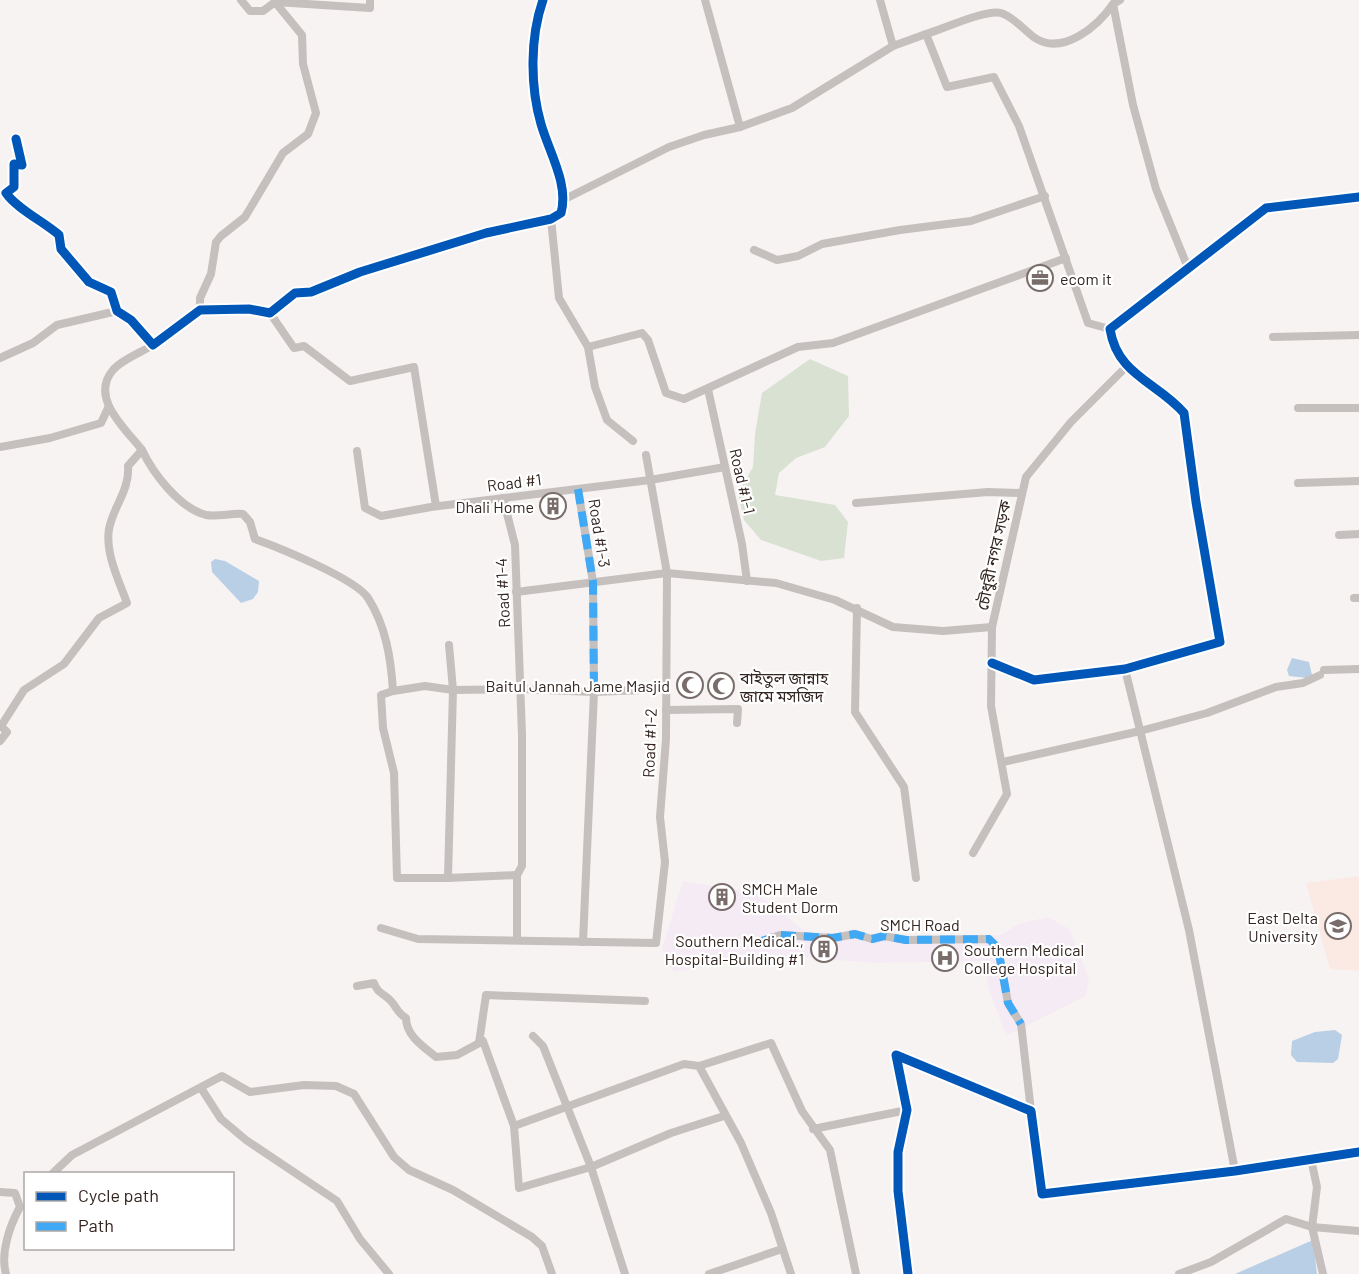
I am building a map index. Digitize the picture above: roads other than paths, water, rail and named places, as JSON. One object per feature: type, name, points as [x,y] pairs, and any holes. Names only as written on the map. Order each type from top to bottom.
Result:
[{"type":"street","points":[[241,0],[250,10],[263,11],[275,2],[370,8],[370,0]]},
{"type":"street","points":[[270,313],[295,293],[311,292],[360,272],[486,232],[550,219],[561,213],[565,199],[540,123],[532,74],[542,0]]},
{"type":"street","points":[[705,0],[740,127]]},
{"type":"street","points":[[880,0],[893,46]]},
{"type":"street","points":[[200,310],[200,298],[211,274],[216,242],[245,217],[283,153],[308,134],[316,113],[303,64],[302,35],[275,2]]},
{"type":"street","points":[[565,199],[669,147],[704,135],[740,127],[792,108],[893,46],[926,34],[989,13],[1001,13],[1038,40],[1069,41],[1083,36],[1116,2]]},
{"type":"street","points":[[1116,2],[1133,105],[1156,189],[1188,268]]},
{"type":"street","points":[[926,34],[947,87],[994,77],[1019,126],[1088,323],[1110,329]]},
{"type":"street","points":[[16,139],[22,165],[14,164],[14,187],[6,193],[12,202],[38,218],[59,236],[61,249],[89,282],[111,292],[117,311],[131,320],[153,345]]},
{"type":"street","points":[[754,250],[777,260],[798,256],[822,244],[900,230],[971,222],[1045,196]]},
{"type":"street","points":[[1110,329],[1266,208],[1359,197]]},
{"type":"street","points":[[550,219],[558,298],[588,347],[595,387],[607,420],[633,441]]},
{"type":"street","points":[[588,347],[642,333],[648,340],[666,393],[684,399],[798,347],[833,343],[1066,258]]},
{"type":"street","points":[[436,506],[414,367],[350,381],[304,346],[294,348],[270,313],[249,309],[200,310],[153,345],[113,370],[105,390],[108,408],[142,450],[152,471],[175,495],[198,511],[211,515],[243,514],[250,522],[255,539],[291,553],[330,573],[337,573],[368,597],[390,651],[393,691],[381,695],[382,728],[394,773],[397,878],[517,875]]},
{"type":"street","points":[[0,358],[33,344],[57,325],[117,311]]},
{"type":"street","points":[[992,663],[1034,680],[1125,669],[1221,642],[1196,502],[1184,413],[1176,403],[1126,367],[1113,346],[1110,329]]},
{"type":"street","points":[[1273,337],[1359,334]]},
{"type":"street","name":"চৌধুরী নগর সড়ক","points":[[516,592],[668,573],[776,583],[857,608],[893,627],[943,631],[992,627],[1026,477],[1071,422],[1126,367]]},
{"type":"street","name":"Road #1-1","points":[[708,389],[742,544],[747,581]]},
{"type":"street","points":[[0,447],[50,438],[101,423],[108,408]]},
{"type":"street","points":[[1298,408],[1359,408]]},
{"type":"street","points":[[0,741],[7,732],[1,726],[24,690],[64,664],[99,618],[127,603],[113,564],[109,530],[129,479],[128,466],[142,450]]},
{"type":"street","name":"Road #1","points":[[357,451],[365,507],[381,516],[436,506],[650,480],[725,467]]},
{"type":"street","points":[[646,455],[668,573],[666,689]]},
{"type":"street","points":[[1298,483],[1359,481]]},
{"type":"street","name":"Road #1-3","points":[[578,489],[593,582],[594,692],[583,942]]},
{"type":"street","points":[[856,503],[988,492],[1022,493]]},
{"type":"street","name":"Road #1-4","points":[[503,498],[515,545],[522,866],[517,875],[517,939]]},
{"type":"street","points":[[1338,535],[1359,534]]},
{"type":"street","points":[[857,608],[855,712],[904,787],[916,879]]},
{"type":"street","points":[[973,853],[1007,794],[991,706],[992,627]]},
{"type":"street","points":[[448,878],[453,690],[449,645]]},
{"type":"street","points":[[1125,669],[1189,930],[1235,1171]]},
{"type":"street","points":[[1003,762],[1140,731],[1207,713],[1275,687],[1303,683],[1322,673],[1359,669]]},
{"type":"street","name":"Road #1-2","points":[[393,691],[425,686],[453,690],[519,689],[594,692],[666,689],[660,817],[664,862],[656,943],[583,942]]},
{"type":"street","points":[[666,710],[738,709],[737,723]]},
{"type":"street","points":[[381,928],[418,939],[583,942]]},
{"type":"street","name":"SMCH Road","points":[[759,942],[780,935],[833,938],[855,934],[872,939],[884,936],[906,940],[989,939],[998,948],[1008,1002],[1021,1024],[1031,1111]]},
{"type":"street","points":[[357,986],[374,983],[378,992],[391,1000],[398,1013],[406,1018],[406,1027],[415,1039],[436,1057],[457,1055],[483,1041],[514,1126],[521,1178],[519,1188],[591,1167],[671,1133],[724,1116]]},
{"type":"street","points":[[479,1043],[486,995],[645,1001]]},
{"type":"street","points":[[533,1036],[543,1046],[591,1167],[625,1274]]},
{"type":"street","points":[[514,1126],[684,1064],[699,1066],[771,1043],[813,1129],[830,1150],[856,1274]]},
{"type":"street","points":[[908,1274],[898,1191],[898,1152],[907,1110],[896,1055],[1031,1111],[1042,1194],[1235,1171],[1359,1152]]},
{"type":"street","points":[[699,1066],[724,1116],[741,1143],[771,1213],[791,1274]]},
{"type":"street","points":[[53,1172],[72,1155],[222,1076],[250,1092],[304,1085],[336,1086],[354,1094],[394,1157],[409,1170],[453,1190],[532,1237],[542,1246],[552,1274]]},
{"type":"street","points":[[201,1088],[221,1119],[246,1140],[336,1200],[351,1219],[360,1239],[389,1274]]},
{"type":"street","points":[[813,1129],[907,1110]]},
{"type":"street","points":[[1311,1160],[1317,1187],[1312,1227],[1323,1274]]},
{"type":"street","points":[[0,1192],[15,1193],[23,1204],[10,1225],[3,1266],[6,1274]]},
{"type":"street","points":[[1179,1274],[1211,1262],[1286,1219],[1312,1227],[1359,1231]]},
{"type":"street","points":[[709,1274],[782,1249]]},
{"type":"water","points":[[215,559],[225,561],[259,581],[258,592],[253,599],[241,603],[212,572],[211,562]]},
{"type":"water","points":[[1292,658],[1309,662],[1312,675],[1307,678],[1289,676],[1287,670]]},
{"type":"water","points":[[1335,1030],[1342,1035],[1338,1059],[1333,1063],[1297,1062],[1291,1055],[1292,1041],[1315,1032]]},
{"type":"water","points":[[1313,1240],[1317,1274],[1235,1274]]},
{"type":"place","name":"ecom it","points":[[1040,278]]},
{"type":"place","name":"Dhali Home","points":[[553,506]]},
{"type":"place","name":"Baitul Jannah Jame Masjid","points":[[690,685]]},
{"type":"place","name":"বাইতুল জান্নাহ জামে মসজিদ","points":[[721,686]]},
{"type":"place","name":"SMCH Male Student Dorm","points":[[722,897]]},
{"type":"place","name":"East Delta University","points":[[1338,926]]},
{"type":"place","name":"Southern Medical., Hospital-Building #1","points":[[824,949]]},
{"type":"place","name":"Southern Medical College Hospital","points":[[945,958]]}]
